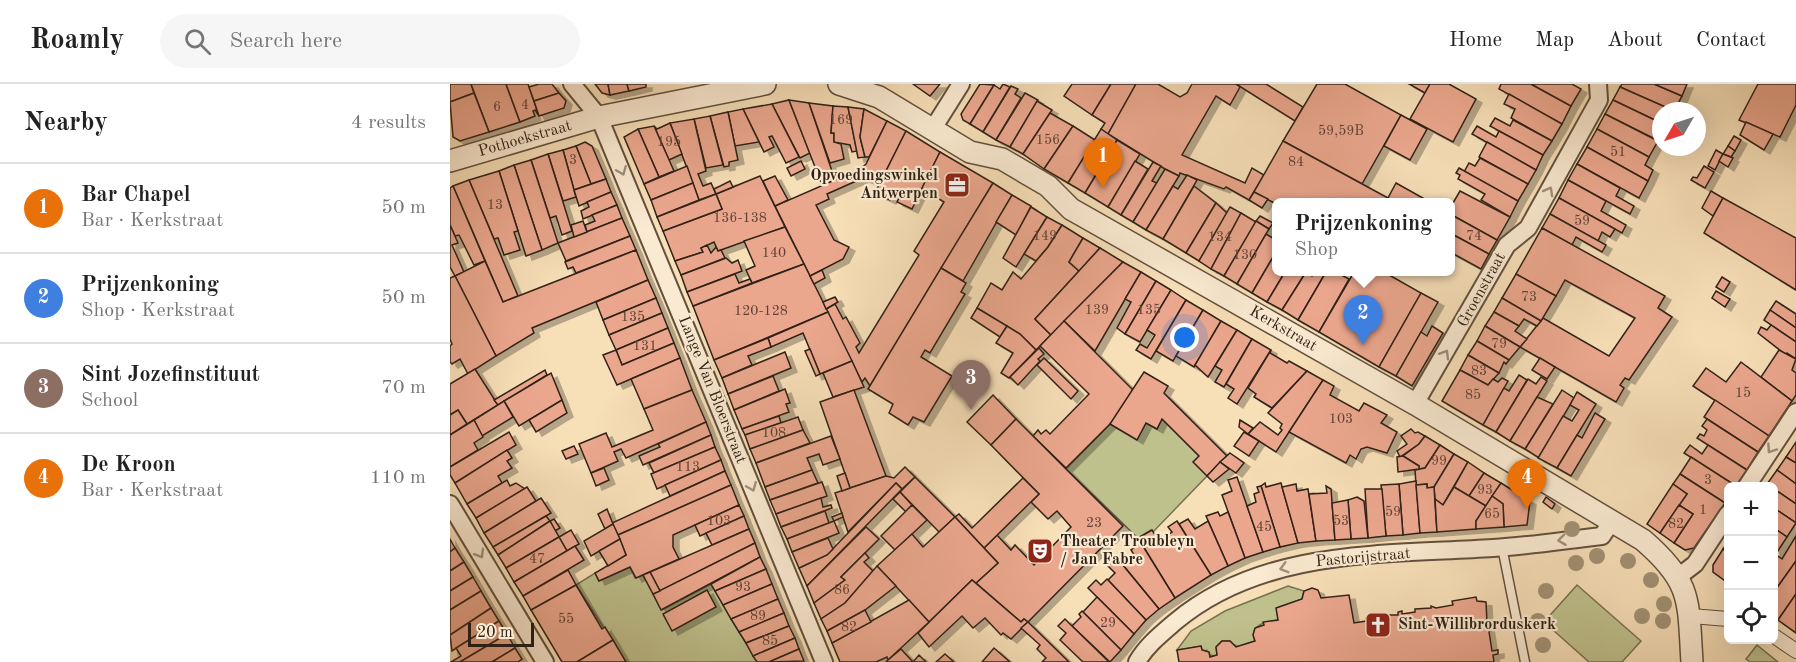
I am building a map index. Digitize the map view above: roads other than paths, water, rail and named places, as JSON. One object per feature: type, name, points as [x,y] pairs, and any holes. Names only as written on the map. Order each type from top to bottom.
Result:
[{"type":"street","name":"Lange Van Bloerstraat","points":[[572,84],[599,117],[824,662]]},
{"type":"street","points":[[599,117],[738,86],[765,84]]},
{"type":"street","name":"Kerkstraat","points":[[840,84],[879,97],[934,127],[970,152],[1002,159],[1048,186],[1071,209],[1415,404],[1612,521],[1659,554],[1678,577],[1688,599],[1691,616],[1692,662]]},
{"type":"street","points":[[934,127],[961,84]]},
{"type":"street","name":"Groenstraat","points":[[1415,404],[1507,245],[1528,228],[1599,100],[1598,84]]},
{"type":"street","name":"Pothoekstraat","points":[[450,161],[599,117]]},
{"type":"street","points":[[1750,482],[1796,412]]},
{"type":"street","points":[[450,504],[545,662]]},
{"type":"street","points":[[1678,577],[1695,564],[1724,520]]},
{"type":"street","name":"Pastorijstraat","points":[[1137,662],[1149,646],[1181,617],[1216,592],[1256,576],[1300,564],[1353,557],[1502,547],[1602,536],[1612,521]]},
{"type":"street","points":[[1691,616],[1724,619]]},
{"type":"street","points":[[1778,639],[1796,651]]},
{"type":"lane","points":[[1502,547],[1525,662]]},
{"type":"place","name":"Opvoedingswinkel Antwerpen","points":[[957,185]]},
{"type":"place","name":"Bar Chapel","points":[[1103,188]]},
{"type":"place","name":"Prijzenkoning","points":[[1363,345]]},
{"type":"place","name":"Sint Jozefinstituut","points":[[971,410]]},
{"type":"place","name":"De Kroon","points":[[1527,509]]},
{"type":"place","name":"Theater Troubleyn / Jan Fabre","points":[[1040,551]]},
{"type":"place","name":"Sint-Willibrorduskerk","points":[[1378,625]]}]
